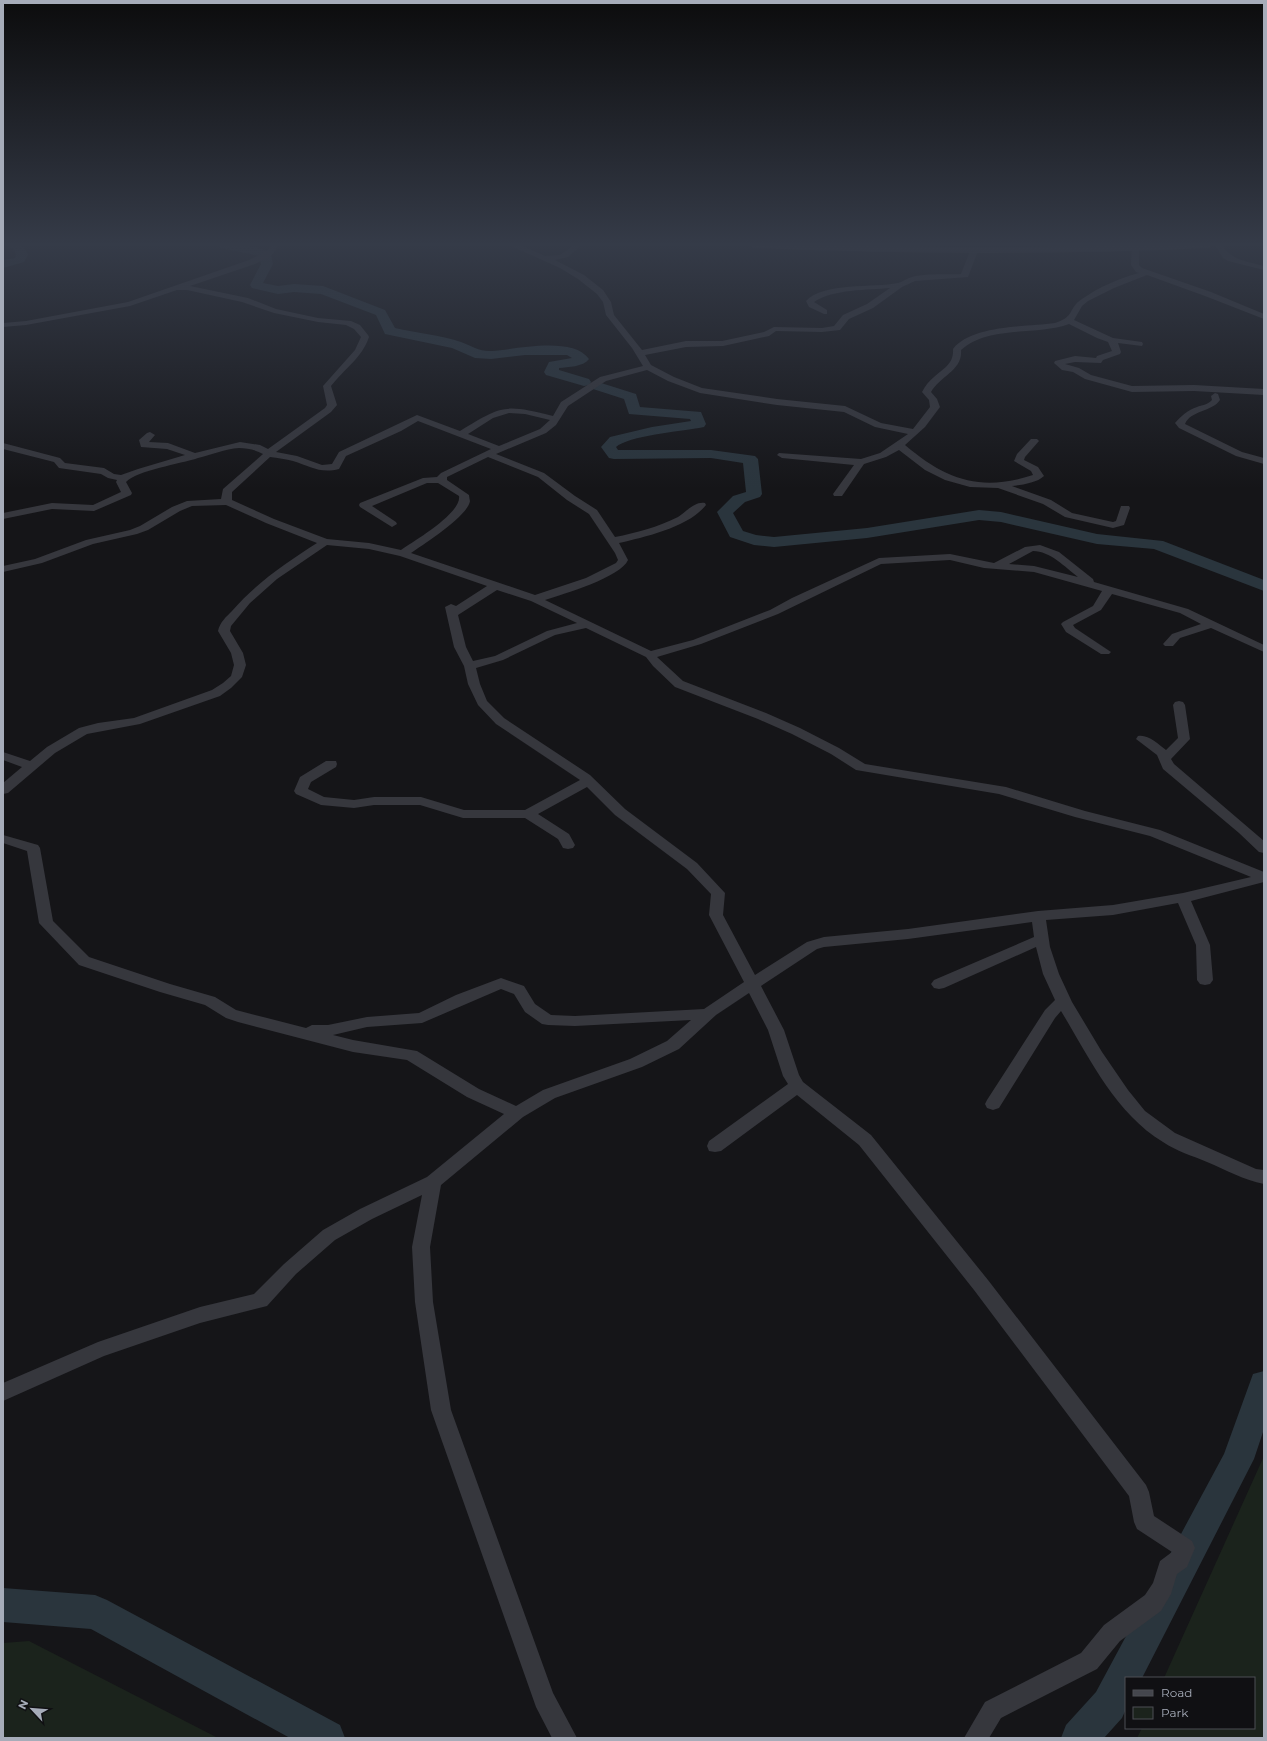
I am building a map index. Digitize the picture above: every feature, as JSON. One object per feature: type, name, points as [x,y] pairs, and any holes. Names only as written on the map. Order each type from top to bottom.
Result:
[{"type":"street","points":[[227,502],[227,491],[276,446],[328,410],[332,405],[332,401],[326,392],[327,386],[363,345],[365,337],[355,326]]},
{"type":"street","points":[[619,326],[640,353],[648,367],[671,379],[700,390],[777,402],[845,409],[881,426],[916,432]]},
{"type":"street","points":[[640,353],[686,344],[723,343],[766,334],[774,329],[822,330],[836,328],[838,326]]},
{"type":"street","points":[[782,455],[860,462],[877,456],[899,445],[916,432],[929,418],[935,407],[933,399],[926,392],[934,381],[956,362],[958,355],[957,349],[960,344],[995,333],[1046,326]]},
{"type":"street","points":[[1082,326],[1100,336],[1112,340],[1139,344]]},
{"type":"street","points":[[1112,340],[1116,346],[1116,352],[1096,361],[1075,359],[1060,362],[1059,364],[1065,368],[1076,370],[1088,377],[1132,389],[1194,388],[1264,392]]},
{"type":"street","points":[[442,480],[444,475],[488,454],[543,431],[556,419],[564,404],[603,379],[648,367]]},
{"type":"street","points":[[1215,396],[1216,400],[1213,405],[1193,412],[1180,423],[1182,426],[1239,454],[1264,461]]},
{"type":"street","points":[[462,434],[494,414],[504,411],[514,411],[556,419]]},
{"type":"street","points":[[3,446],[57,460],[62,466],[104,471],[111,476],[124,479],[142,471],[240,445],[260,448],[269,454],[294,458],[321,468],[336,467],[342,454],[398,429],[417,418],[462,434],[499,450]]},
{"type":"street","points":[[150,435],[144,440],[144,445],[168,446],[196,456]]},
{"type":"street","points":[[1002,486],[1024,482],[1039,476],[1035,469],[1019,461],[1020,456],[1034,441]]},
{"type":"street","points":[[899,445],[947,478],[964,482],[1002,486],[1047,502],[1069,515],[1113,525],[1120,523],[1125,508]]},
{"type":"street","points":[[488,454],[541,475],[592,512],[623,560],[621,565],[602,576],[535,600]]},
{"type":"street","points":[[838,494],[860,462]]},
{"type":"street","points":[[3,516],[52,506],[94,508],[127,493],[121,482],[124,479]]},
{"type":"street","points":[[392,524],[364,505],[426,480],[442,480],[464,496],[465,501],[462,508],[438,529],[403,554]]},
{"type":"street","points":[[3,568],[38,561],[90,542],[133,532],[144,528],[176,508],[191,503],[227,502],[270,521],[325,542],[369,546],[403,554],[535,600],[630,644],[650,656],[679,684],[762,716],[796,731],[835,751],[861,767],[1001,790],[1080,814],[1155,833],[1264,878]]},
{"type":"street","points":[[612,541],[645,534],[693,512],[701,505]]},
{"type":"street","points":[[3,790],[51,750],[84,731],[98,727],[136,721],[216,693],[227,686],[237,677],[240,670],[240,660],[224,631],[225,625],[246,601],[273,577],[325,542]]},
{"type":"street","points":[[996,566],[1033,548],[1044,548],[1061,559],[1092,584]]},
{"type":"street","points":[[650,656],[697,642],[774,612],[879,561],[950,557],[984,565],[1034,569],[1092,584],[1184,612],[1264,649]]},
{"type":"street","points":[[497,586],[451,611],[460,647],[470,666],[474,684],[482,702],[500,721],[588,780],[620,812],[692,866],[718,893],[716,915],[776,1030],[791,1076],[796,1086],[865,1140],[981,1285],[1139,1492],[1144,1522],[1184,1548],[1179,1560],[1168,1568],[1163,1587],[1153,1603],[1112,1633],[1089,1661],[993,1710],[976,1738]]},
{"type":"street","points":[[1105,652],[1070,630],[1067,624],[1097,608],[1109,589]]},
{"type":"street","points":[[470,666],[498,658],[552,633],[587,624]]},
{"type":"street","points":[[1169,644],[1176,636],[1211,624]]},
{"type":"street","points":[[1165,758],[1184,739],[1179,704]]},
{"type":"street","points":[[1142,739],[1162,753],[1168,766],[1244,830],[1264,849]]},
{"type":"street","points":[[3,756],[31,766]]},
{"type":"street","points":[[331,764],[305,780],[301,791],[321,801],[354,804],[374,801],[421,801],[463,814],[528,814],[588,780]]},
{"type":"street","points":[[528,814],[564,837],[568,845]]},
{"type":"street","points":[[3,839],[33,848],[46,923],[84,961],[165,988],[210,1001],[231,1014],[353,1046],[411,1055],[473,1093],[517,1113]]},
{"type":"street","points":[[3,1392],[98,1350],[200,1315],[260,1300],[290,1269],[329,1235],[366,1214],[433,1182],[517,1113],[550,1094],[636,1063],[673,1046],[708,1014],[752,982],[812,945],[824,942],[908,934],[1038,916],[1113,910],[1183,898],[1264,878]]},
{"type":"street","points":[[1183,898],[1203,945],[1204,980]]},
{"type":"street","points":[[1038,916],[1042,940],[1051,974],[1064,1002],[1096,1056],[1122,1094],[1139,1115],[1169,1138],[1253,1175],[1264,1177]]},
{"type":"street","points":[[939,984],[1042,940]]},
{"type":"street","points":[[293,1031],[328,1031],[367,1022],[422,1018],[461,999],[501,983],[519,990],[530,1008],[548,1020],[575,1021],[708,1014]]},
{"type":"street","points":[[993,1104],[1050,1014],[1056,1007],[1064,1002]]},
{"type":"street","points":[[715,1146],[796,1086]]},
{"type":"street","points":[[433,1182],[422,1247],[424,1302],[441,1410],[544,1699],[565,1738]]},
{"type":"green space","points":[[1264,1456],[1264,1738],[1137,1738],[1142,1729],[1255,1729],[1255,1677],[1164,1677]]},
{"type":"green space","points":[[29,1641],[218,1738],[3,1738],[3,1643]]},
{"type":"waterway","points":[[388,326],[390,331],[456,345],[475,354],[491,355],[525,351],[571,351],[582,359],[571,363],[554,365],[551,372],[584,382]]},
{"type":"waterway","points":[[598,386],[631,397],[634,411],[696,415],[699,424],[652,431],[615,440],[608,447],[614,455],[711,454],[750,459],[754,494],[739,499],[725,512],[736,534],[754,540],[774,542],[867,533],[979,515],[1001,517],[1097,539],[1157,544],[1264,586]]},
{"type":"waterway","points":[[1079,1738],[1109,1705],[1238,1459],[1264,1384]]},
{"type":"waterway","points":[[3,1605],[95,1612],[327,1738]]}]
